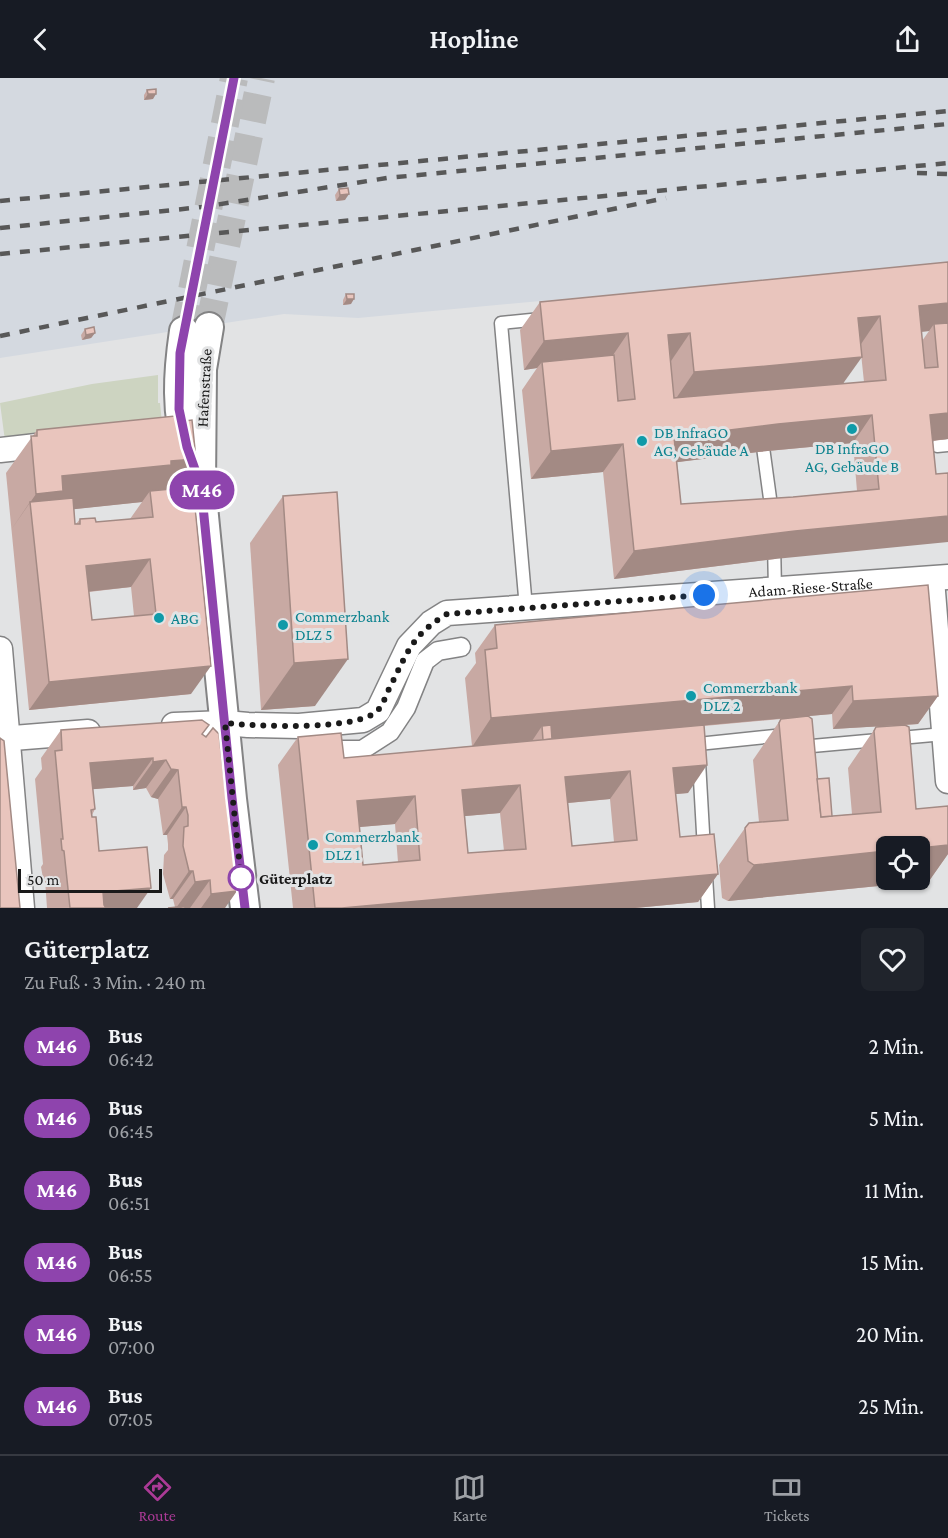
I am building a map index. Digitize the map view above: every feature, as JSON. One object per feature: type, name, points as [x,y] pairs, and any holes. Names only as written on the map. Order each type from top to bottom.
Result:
[{"type":"street","name":"Hafenstraße","points":[[196,329],[178,381],[179,409],[187,447],[201,486],[245,908]]},
{"type":"street","points":[[0,450],[73,442]]},
{"type":"street","name":"Adam-Riese-Straße","points":[[152,727],[225,723],[299,726],[363,720],[378,711],[409,646],[431,623],[447,614],[940,578]]},
{"type":"street","points":[[940,578],[944,734],[948,780]]},
{"type":"street","points":[[377,763],[377,753],[406,708],[425,661],[438,651],[462,647]]},
{"type":"street","points":[[0,649],[4,739],[22,908]]},
{"type":"street","points":[[4,739],[105,731]]},
{"type":"street","points":[[359,769],[351,763],[320,750],[362,750],[390,732]]},
{"type":"lane","points":[[526,608],[501,323],[551,318]]},
{"type":"lane","points":[[762,440],[773,525],[775,590]]},
{"type":"lane","points":[[708,908],[692,744],[790,735],[812,746],[944,734]]},
{"type":"shaded area","points":[[0,78],[948,78],[948,263],[358,318],[284,314],[0,358]]},
{"type":"green space","points":[[158,375],[158,403],[160,403],[162,423],[5,441],[0,403],[92,384]]},
{"type":"building","points":[[156,89],[156,94],[148,94],[147,90]]},
{"type":"building","points":[[348,188],[349,194],[340,195],[339,189]]},
{"type":"building","points":[[948,262],[948,303],[919,306],[925,368],[938,367],[934,324],[948,323],[948,413],[930,415],[936,474],[948,473],[948,516],[795,531],[634,551],[623,444],[551,451],[542,362],[614,355],[618,401],[635,399],[628,333],[544,341],[540,302]],"holes":[[[880,316],[886,380],[674,398],[668,335],[690,333],[694,372],[767,366],[862,357],[858,318]],[[872,415],[879,489],[681,504],[674,437]]]},
{"type":"building","points":[[346,294],[354,294],[354,299],[347,299]]},
{"type":"building","points":[[94,327],[95,333],[86,335],[85,329]]},
{"type":"building","points":[[185,415],[185,421],[192,420],[196,459],[171,461],[171,465],[62,476],[63,491],[36,494],[31,436],[37,436],[37,430]]},
{"type":"building","points":[[193,487],[211,666],[49,682],[30,502],[73,498],[75,524],[80,524],[80,519],[95,518],[96,522],[153,517],[150,491]],"holes":[[[150,559],[156,614],[92,620],[86,566]]]},
{"type":"building","points":[[337,492],[348,659],[294,663],[283,496]]},
{"type":"building","name":"Commerzbank DLZ 2","points":[[928,585],[938,696],[853,701],[852,686],[491,718],[485,650],[497,648],[495,625]]},
{"type":"building","points":[[808,716],[812,719],[821,817],[881,812],[874,731],[876,727],[905,725],[909,727],[916,809],[948,806],[948,845],[930,847],[930,836],[876,836],[876,852],[754,865],[748,861],[745,828],[749,823],[788,820],[779,723],[781,719]]},
{"type":"building","points":[[202,720],[209,725],[202,734],[206,737],[213,728],[219,734],[233,858],[238,858],[240,866],[240,872],[235,874],[237,891],[211,894],[210,880],[195,882],[193,871],[189,871],[183,846],[184,827],[188,826],[188,815],[186,807],[182,807],[178,770],[171,769],[166,760],[153,762],[153,758],[90,763],[95,809],[91,810],[92,817],[96,817],[99,851],[147,847],[151,888],[103,892],[106,908],[70,908],[64,851],[62,850],[55,751],[62,750],[61,730]]},
{"type":"building","points":[[551,725],[552,739],[543,740],[542,726]]},
{"type":"building","points":[[704,725],[707,765],[673,768],[680,837],[714,834],[718,874],[342,908],[315,908],[298,737],[341,733],[344,758]],"holes":[[[630,771],[637,840],[572,846],[565,777]],[[520,785],[526,849],[468,853],[462,790]],[[415,796],[420,860],[363,865],[357,801]]]},
{"type":"building","points":[[0,738],[4,741],[20,908],[0,908]]},
{"type":"building","points":[[829,778],[832,816],[821,817],[817,779]]},
{"type":"tunnel","points":[[184,331],[234,78]]},
{"type":"tunnel","points":[[209,327],[261,78]]},
{"type":"railway","points":[[0,201],[948,111]]},
{"type":"railway","points":[[0,228],[202,207],[387,178],[948,124]]},
{"type":"railway","points":[[0,254],[948,163]]},
{"type":"railway","points":[[917,173],[948,174]]},
{"type":"railway","points":[[0,336],[666,198]]},
{"type":"bus line","name":"M46","points":[[234,78],[184,331],[178,381],[179,409],[187,447],[201,486],[245,908]]},
{"type":"place","name":"DB InfraGO AG, Gebäude B","points":[[852,429]]},
{"type":"place","name":"DB InfraGO AG, Gebäude A","points":[[642,441]]},
{"type":"place","name":"ABG","points":[[159,618]]},
{"type":"place","name":"Commerzbank DLZ 5","points":[[283,625]]},
{"type":"place","name":"Commerzbank DLZ 2","points":[[691,696]]},
{"type":"place","name":"Commerzbank DLZ 1","points":[[313,845]]},
{"type":"place","name":"Güterplatz","points":[[241,878]]},
{"type":"route","points":[[241,878],[225,723],[299,726],[363,720],[378,711],[409,646],[431,623],[447,614],[704,595]]}]
